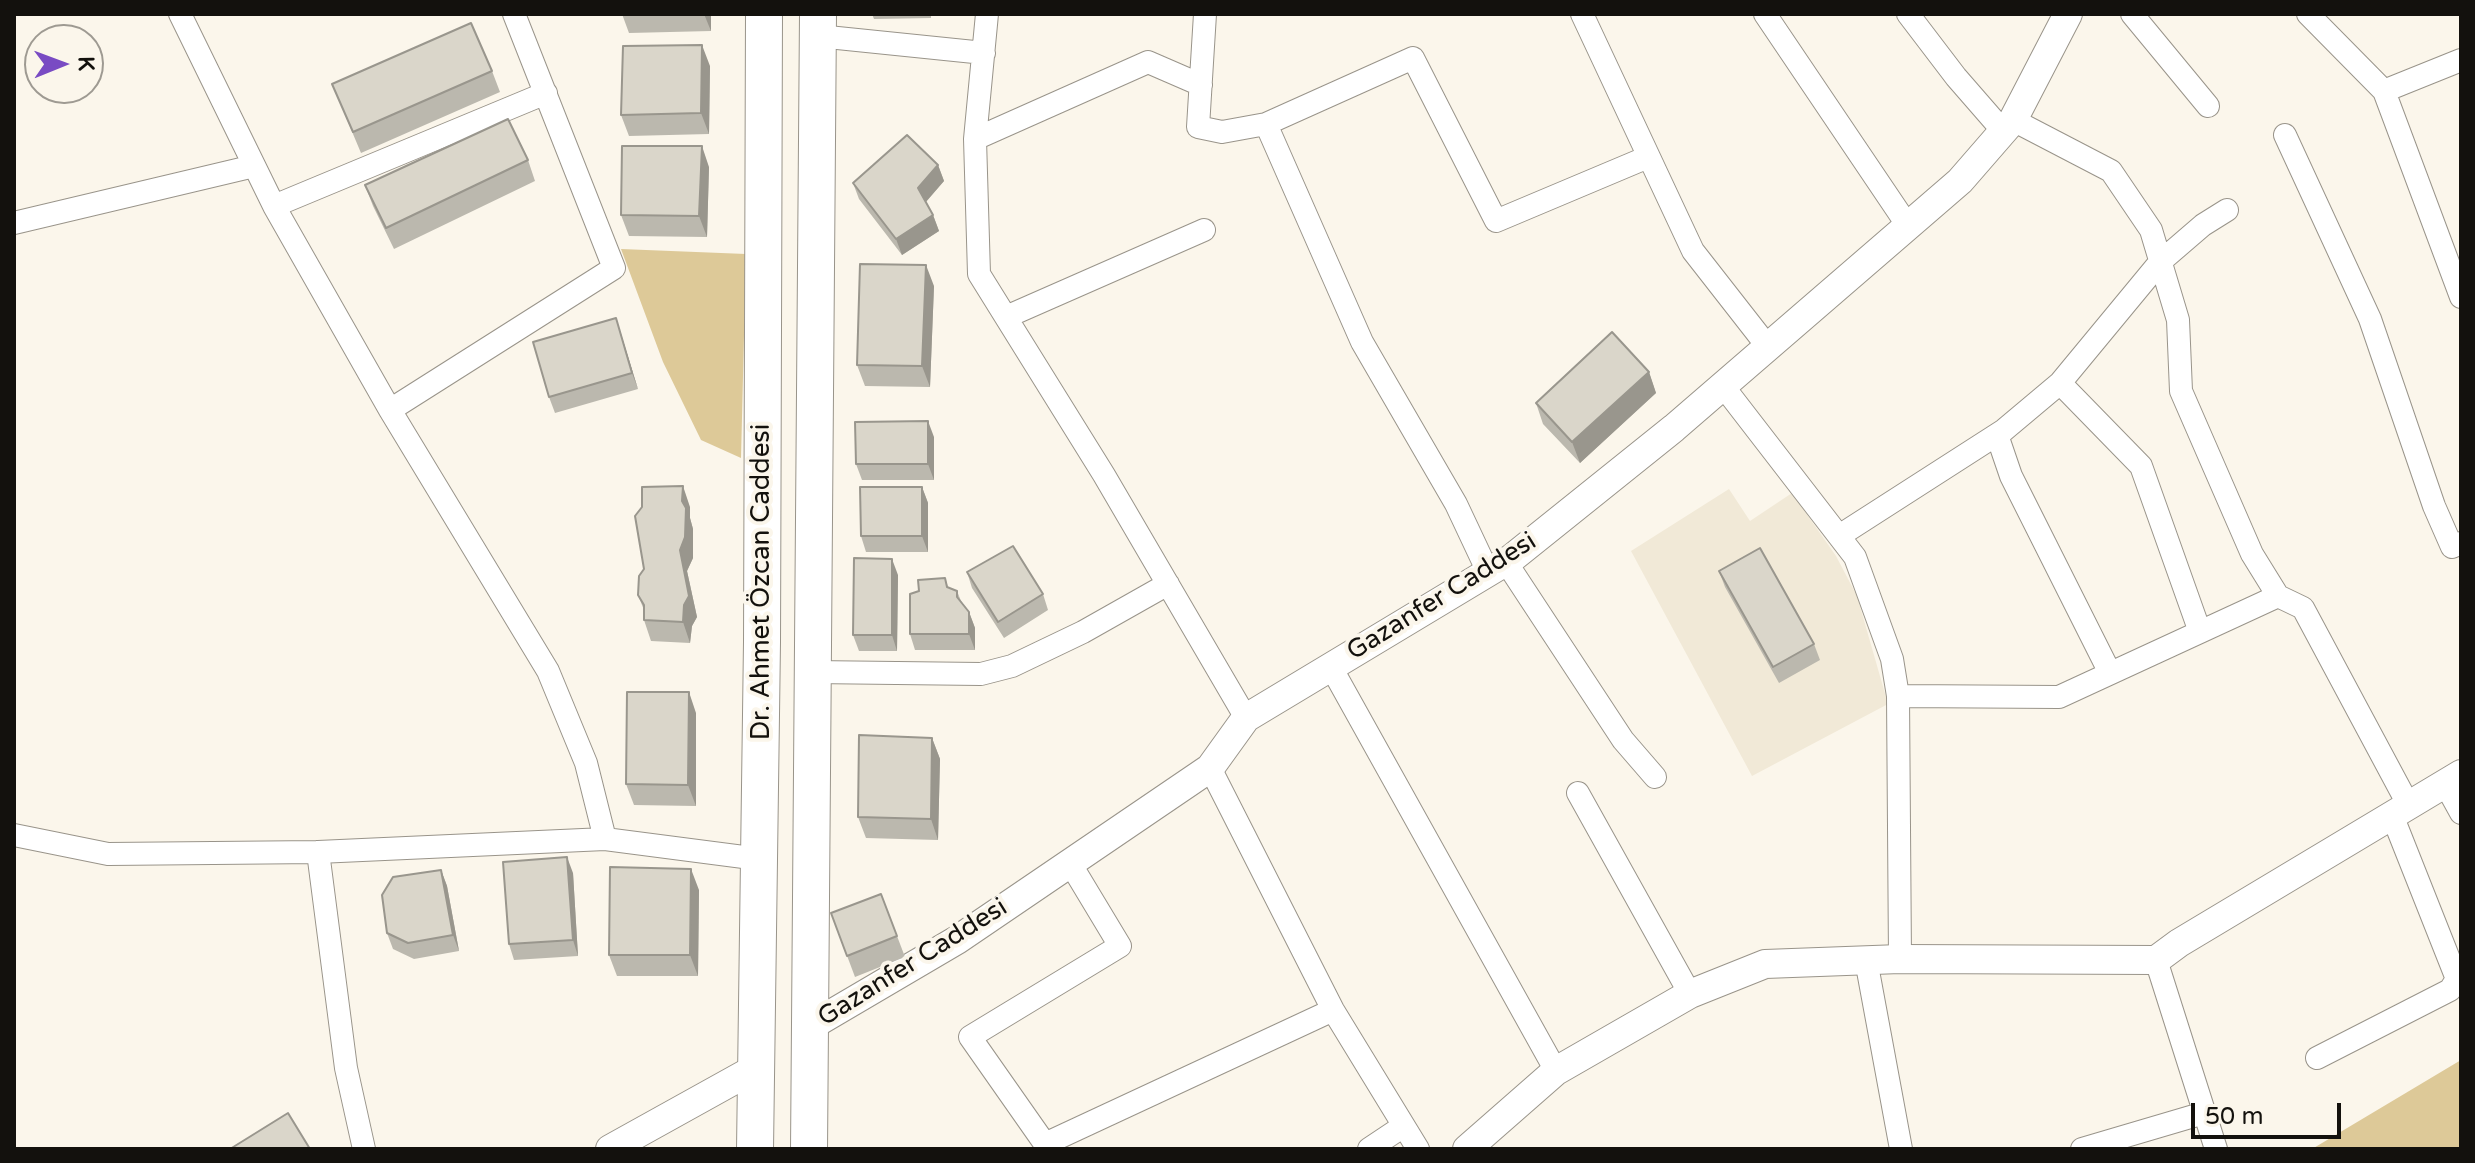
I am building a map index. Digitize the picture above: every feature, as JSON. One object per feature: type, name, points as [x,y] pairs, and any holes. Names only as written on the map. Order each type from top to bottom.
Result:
[{"type":"main road","name":"Dr. Ahmet Özcan Caddesi","points":[[755,1149],[762,642],[764,14]]},
{"type":"main road","name":"Dr. Ahmet Özcan Caddesi","points":[[809,1149],[818,25]]},
{"type":"street","points":[[180,14],[274,206],[390,410],[548,671],[586,763],[605,839]]},
{"type":"street","points":[[390,410],[614,268],[514,14]]},
{"type":"street","points":[[987,14],[975,139],[979,274],[1246,718]]},
{"type":"street","points":[[1205,14],[1198,127],[1222,132],[1266,124],[1413,58],[1496,221],[1648,157]]},
{"type":"street","points":[[1582,14],[1693,251],[1768,347]]},
{"type":"street","points":[[1765,14],[1908,226]]},
{"type":"street","points":[[1908,14],[1956,77],[2008,126],[2111,171],[2151,230],[2178,320],[2181,391],[2252,554],[2278,596],[2303,608],[2401,811],[2457,979],[2450,990],[2317,1058]]},
{"type":"street","points":[[2132,14],[2208,106]]},
{"type":"street","points":[[2308,14],[2384,91],[2461,297]]},
{"type":"street","name":"Gazanfer Caddesi","points":[[809,1027],[957,940],[1210,768],[1246,718],[1497,567],[1674,428],[1960,181],[2008,126],[2060,17]]},
{"type":"street","points":[[818,25],[984,53]]},
{"type":"street","points":[[2384,91],[2461,60]]},
{"type":"street","points":[[975,139],[1148,62],[1201,85]]},
{"type":"street","points":[[274,206],[546,93]]},
{"type":"street","points":[[1266,124],[1362,342],[1456,504],[1497,567],[1623,740],[1655,777]]},
{"type":"street","points":[[2285,135],[2370,319],[2434,506],[2452,547],[2461,543]]},
{"type":"street","points":[[14,223],[254,166]]},
{"type":"street","points":[[1839,536],[1997,435],[2060,383],[2160,262],[2203,225],[2227,210]]},
{"type":"street","points":[[1006,317],[1204,230]]},
{"type":"street","points":[[2060,383],[2141,466],[2200,632]]},
{"type":"street","points":[[1723,386],[1855,557],[1892,659],[1898,696],[1900,959]]},
{"type":"street","points":[[1997,435],[2011,476],[2110,673]]},
{"type":"street","points":[[812,672],[981,674],[1012,666],[1083,632],[1168,584]]},
{"type":"street","points":[[1898,696],[2059,697],[2278,596]]},
{"type":"street","points":[[1331,667],[1556,1071]]},
{"type":"street","points":[[1210,768],[1333,1010],[1418,1149]]},
{"type":"street","points":[[1467,1149],[1556,1071],[1690,994],[1765,964],[1900,959],[2156,960],[2179,943],[2453,779],[2461,813]]},
{"type":"street","points":[[1578,793],[1690,994]]},
{"type":"street","points":[[14,835],[108,854],[318,852],[605,839],[759,859]]},
{"type":"street","points":[[318,852],[346,1068],[364,1149]]},
{"type":"street","points":[[1070,863],[1120,946],[970,1037],[1045,1144],[1333,1010]]},
{"type":"street","points":[[1866,960],[1901,1149]]},
{"type":"street","points":[[2156,960],[2216,1149]]},
{"type":"street","points":[[610,1149],[756,1068]]},
{"type":"street","points":[[2082,1149],[2204,1113]]},
{"type":"street","points":[[1369,1149],[1402,1127]]},
{"type":"shaded area","points":[[621,249],[746,254],[741,458],[701,440],[663,362]]},
{"type":"shaded area","points":[[1729,489],[1750,521],[1792,493],[1836,556],[1857,596],[1888,704],[1752,776],[1631,551]]},
{"type":"shaded area","points":[[2461,1060],[2461,1149],[2312,1149]]},
{"type":"building","points":[[471,23],[492,71],[353,132],[332,84]]},
{"type":"building","points":[[702,45],[701,113],[621,115],[623,46]]},
{"type":"building","points":[[508,119],[528,160],[386,228],[365,185]]},
{"type":"building","points":[[907,135],[938,165],[918,188],[933,215],[896,239],[853,183]]},
{"type":"building","points":[[622,146],[702,146],[699,216],[621,215]]},
{"type":"building","points":[[860,264],[926,265],[922,366],[857,365]]},
{"type":"building","points":[[616,318],[632,373],[549,397],[533,342]]},
{"type":"building","points":[[1612,332],[1649,372],[1572,442],[1536,403]]},
{"type":"building","points":[[928,421],[928,464],[856,464],[855,422]]},
{"type":"building","points":[[683,486],[685,537],[680,550],[689,596],[684,605],[683,622],[644,620],[644,605],[638,595],[639,576],[644,569],[635,516],[642,507],[642,487]]},
{"type":"building","points":[[860,487],[922,487],[922,536],[861,536]]},
{"type":"building","points":[[1013,546],[1043,594],[998,622],[967,572]]},
{"type":"building","points":[[1760,548],[1814,644],[1773,667],[1719,571]]},
{"type":"building","points":[[854,558],[892,559],[892,635],[853,635]]},
{"type":"building","points":[[945,578],[947,587],[957,591],[957,597],[969,612],[969,634],[910,634],[910,594],[919,591],[918,580]]},
{"type":"building","points":[[627,692],[689,692],[688,785],[626,784]]},
{"type":"building","points":[[859,735],[932,738],[931,819],[858,817]]},
{"type":"building","points":[[567,857],[573,940],[509,944],[503,862]]},
{"type":"building","points":[[610,867],[691,869],[690,955],[609,955]]},
{"type":"building","points":[[441,870],[453,935],[408,943],[387,933],[382,895],[393,877]]},
{"type":"building","points":[[881,894],[897,936],[847,956],[831,913]]},
{"type":"building","points":[[288,1113],[310,1149],[230,1149]]}]
